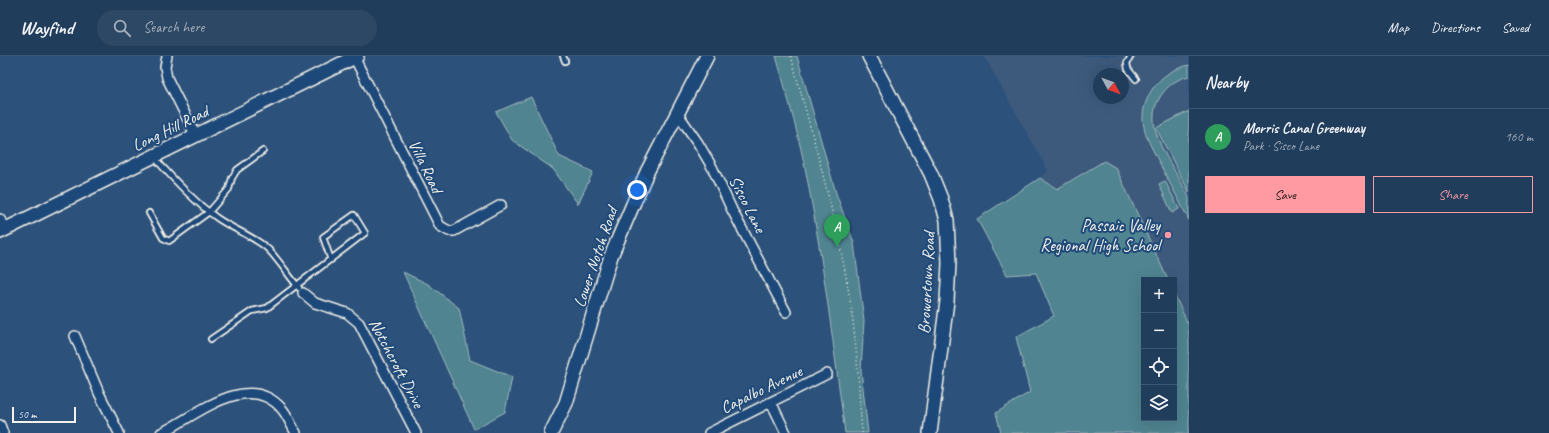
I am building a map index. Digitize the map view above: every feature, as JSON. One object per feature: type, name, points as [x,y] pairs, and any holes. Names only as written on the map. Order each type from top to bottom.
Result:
[{"type":"street","points":[[167,56],[165,67],[167,78],[196,136]]},
{"type":"street","name":"Lower Notch Road","points":[[551,433],[569,393],[612,256],[647,172],[707,56]]},
{"type":"street","name":"Browertown Road","points":[[869,56],[931,174],[948,220],[949,263],[947,301],[930,433]]},
{"type":"street","name":"Long Hill Road","points":[[2,227],[153,157],[338,63],[356,57]]},
{"type":"street","name":"Villa Road","points":[[356,57],[440,226],[449,231],[454,231],[501,205]]},
{"type":"street","name":"Sisco Lane","points":[[678,114],[712,167],[732,210],[786,312]]},
{"type":"street","name":"Notchcroft Drive","points":[[300,289],[315,303],[346,313],[359,323],[416,433]]},
{"type":"street","points":[[75,336],[98,393],[119,433]]},
{"type":"street","name":"Capalbo Avenue","points":[[709,433],[827,374]]},
{"type":"street","points":[[160,433],[223,399],[240,394],[251,393],[266,398],[281,408],[296,433]]},
{"type":"street","points":[[771,402],[786,433]]},
{"type":"street","points":[[0,424],[3,433]]},
{"type":"lane","points":[[1130,56],[1127,63],[1128,69],[1136,79]]},
{"type":"lane","points":[[149,213],[163,238],[169,240],[209,212],[229,189],[232,178],[237,170],[262,151]]},
{"type":"lane","points":[[153,157],[183,190],[209,212],[236,231],[250,237],[268,250],[300,289]]},
{"type":"lane","points":[[211,338],[252,311],[267,308],[300,289],[331,260],[365,233],[354,215],[323,237],[331,260]]},
{"type":"path","points":[[790,56],[820,161],[840,246],[851,306],[862,433]]},
{"type":"shaded area","name":"Passaic Valley Regional High School","points":[[984,56],[1189,56],[1189,326],[1177,300],[1177,277],[1167,277],[1116,168],[1104,161],[1057,189],[1040,178],[1048,171]]},
{"type":"green space","points":[[776,56],[797,56],[836,193],[854,243],[864,321],[861,370],[868,433],[845,433],[814,214],[798,135]]},
{"type":"green space","points":[[1189,65],[1189,76],[1172,84],[1160,97],[1155,107],[1154,118],[1155,129],[1159,141],[1189,198],[1189,220],[1150,145],[1145,133],[1143,113],[1150,93],[1158,82],[1171,72]]},
{"type":"green space","points":[[531,97],[559,156],[593,172],[578,204],[553,169],[512,140],[496,112]]},
{"type":"green space","points":[[1189,111],[1189,192],[1156,128]]},
{"type":"green space","points":[[1104,161],[1116,168],[1167,277],[1141,277],[1141,421],[1177,421],[1177,300],[1189,326],[1189,433],[1001,433],[996,413],[1030,392],[1016,337],[1054,316],[1036,273],[1007,275],[977,219],[1040,178],[1057,189]]},
{"type":"green space","points":[[1165,181],[1179,209],[1172,213],[1159,184]]},
{"type":"green space","points":[[403,272],[428,284],[459,308],[470,360],[512,377],[505,412],[474,429]]},
{"type":"place","name":"Passaic Valley Regional High School","points":[[1168,235]]},
{"type":"place","name":"Morris Canal Greenway","points":[[837,247]]}]
